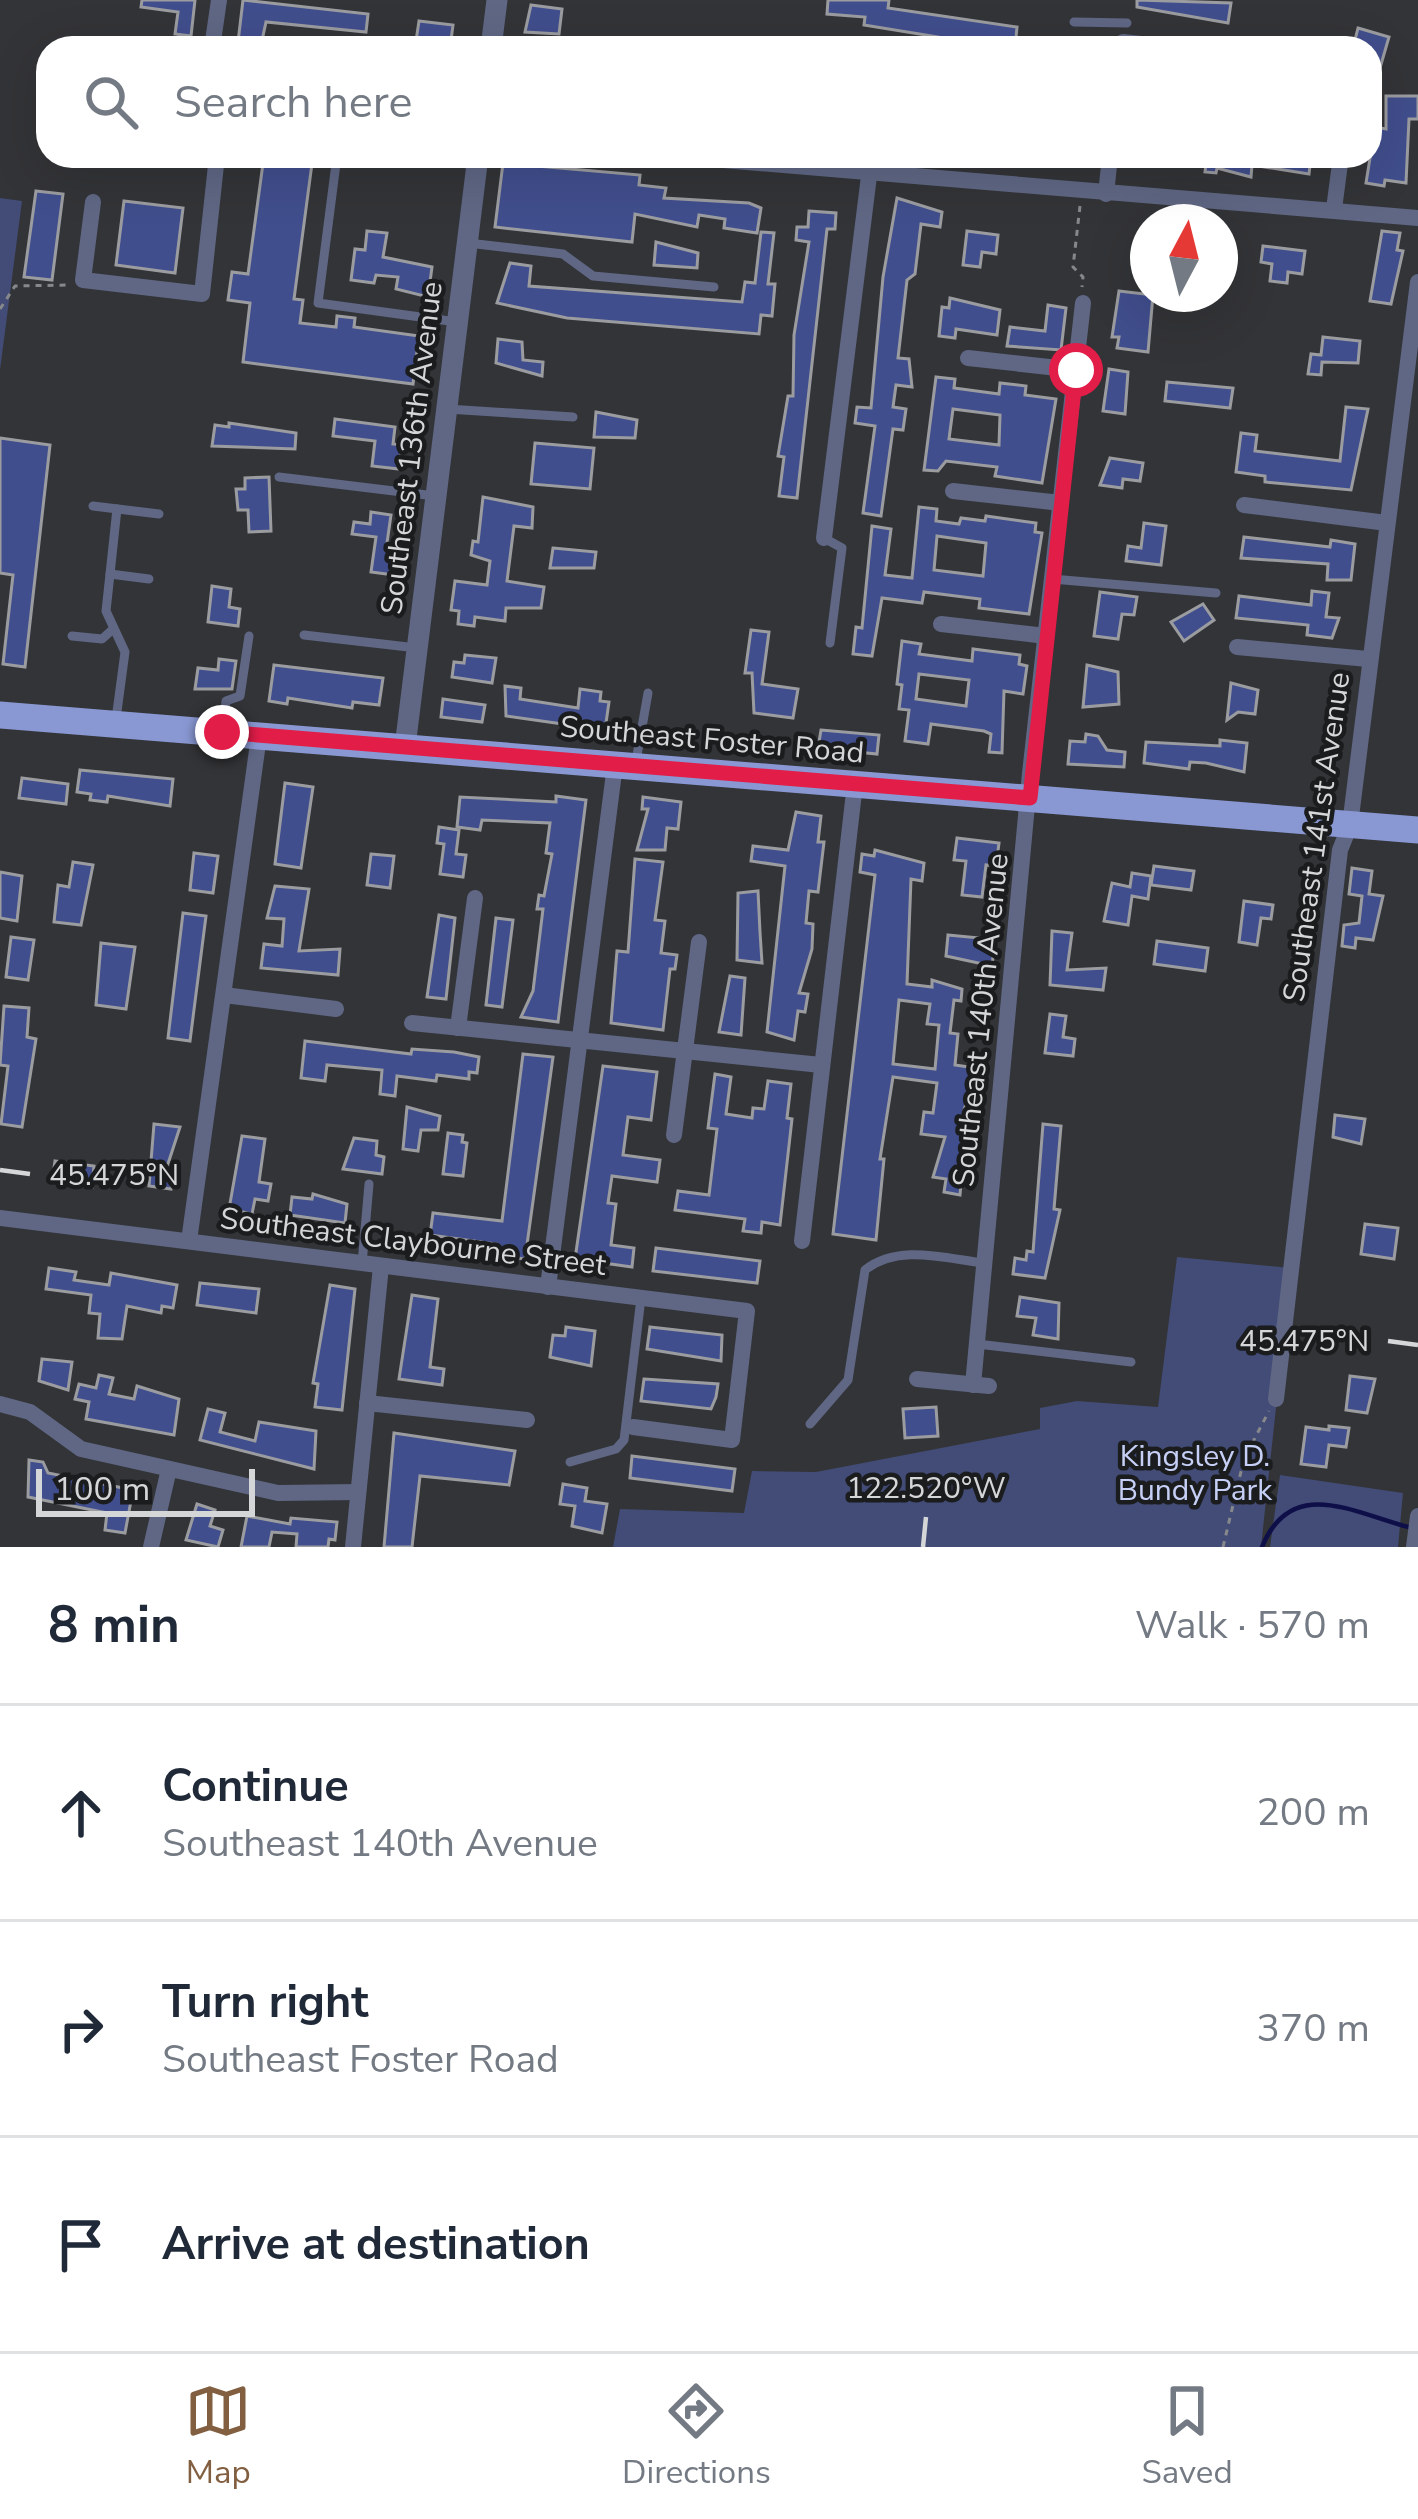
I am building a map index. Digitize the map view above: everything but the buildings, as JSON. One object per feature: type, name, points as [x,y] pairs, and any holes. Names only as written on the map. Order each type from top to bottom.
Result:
[{"type":"main road","name":"Southeast Foster Road","points":[[0,716],[1418,830]]},
{"type":"street","points":[[214,36],[219,0]]},
{"type":"street","points":[[492,36],[496,0]]},
{"type":"street","points":[[1124,36],[1127,23]]},
{"type":"street","points":[[93,202],[82,280],[202,294],[216,168]]},
{"type":"street","name":"Southeast 136th Avenue","points":[[405,747],[476,168]]},
{"type":"street","points":[[791,168],[1418,218]]},
{"type":"street","points":[[1106,194],[1109,168]]},
{"type":"street","points":[[1334,209],[1339,168]]},
{"type":"street","points":[[824,538],[869,176]]},
{"type":"street","name":"Southeast 141st Avenue","points":[[1276,1399],[1340,850],[1351,825],[1418,282]]},
{"type":"street","name":"Southeast 140th Avenue","points":[[916,1379],[981,1386],[976,1344],[983,1263],[1083,303]]},
{"type":"street","points":[[968,358],[1076,370]]},
{"type":"street","points":[[953,491],[1061,502]]},
{"type":"street","points":[[1244,505],[1387,524]]},
{"type":"street","points":[[941,624],[1046,635]]},
{"type":"street","points":[[1237,647],[1369,658]]},
{"type":"street","points":[[189,1241],[259,736]]},
{"type":"street","points":[[548,1287],[579,1043],[625,766]]},
{"type":"street","points":[[802,1241],[855,784]]},
{"type":"street","points":[[458,1028],[475,898]]},
{"type":"street","points":[[674,1135],[699,942]]},
{"type":"street","points":[[224,994],[336,1009]]},
{"type":"street","points":[[412,1023],[821,1066]]},
{"type":"street","name":"Southeast Claybourne Street","points":[[0,1219],[747,1311],[732,1440],[633,1427]]},
{"type":"street","points":[[353,1547],[367,1403],[371,1265]]},
{"type":"street","points":[[367,1403],[527,1420]]},
{"type":"street","points":[[0,1404],[25,1410],[72,1446],[278,1493],[358,1492]]},
{"type":"street","points":[[152,1547],[169,1469]]},
{"type":"street","points":[[1414,1544],[1418,1516]]},
{"type":"lane","points":[[1074,22],[1127,23]]},
{"type":"lane","points":[[335,168],[318,303],[458,322]]},
{"type":"lane","points":[[468,243],[563,254],[593,276],[714,287]]},
{"type":"lane","points":[[447,409],[573,417]]},
{"type":"lane","points":[[279,477],[436,496]]},
{"type":"lane","points":[[93,506],[159,514]]},
{"type":"lane","points":[[116,725],[124,652],[106,611],[117,509]]},
{"type":"lane","points":[[824,538],[842,548],[830,643]]},
{"type":"lane","points":[[110,574],[149,579]]},
{"type":"lane","points":[[1052,579],[1216,593]]},
{"type":"lane","points":[[72,635],[102,639],[112,631]]},
{"type":"lane","points":[[222,732],[226,701],[240,696],[249,635]]},
{"type":"lane","points":[[304,635],[417,648]]},
{"type":"lane","points":[[625,766],[648,693]]},
{"type":"lane","points":[[369,1184],[371,1265]]},
{"type":"lane","points":[[810,1424],[848,1380],[865,1270],[884,1256],[907,1254],[983,1263]]},
{"type":"lane","points":[[570,1462],[616,1449],[624,1441],[641,1298]]},
{"type":"lane","points":[[976,1344],[1131,1362]]},
{"type":"path","points":[[1082,192],[1072,267],[1083,277],[1083,303]]},
{"type":"path","points":[[0,309],[15,286],[63,288],[82,280]]},
{"type":"path","points":[[1223,1547],[1244,1459],[1276,1399]]},
{"type":"green space","points":[[0,198],[22,201],[0,370]]},
{"type":"green space","name":"Kingsley D. Bundy Park","points":[[1177,1257],[1291,1268],[1261,1547],[613,1547],[620,1509],[744,1513],[752,1471],[816,1472],[1040,1429],[1040,1408],[1077,1401],[1158,1407]]},
{"type":"green space","points":[[1280,1475],[1403,1493],[1398,1547],[1270,1547]]},
{"type":"waterway","points":[[1262,1547],[1290,1511],[1308,1505],[1347,1509],[1412,1528]]},
{"type":"route","points":[[222,732],[1030,798],[1076,370]]}]
